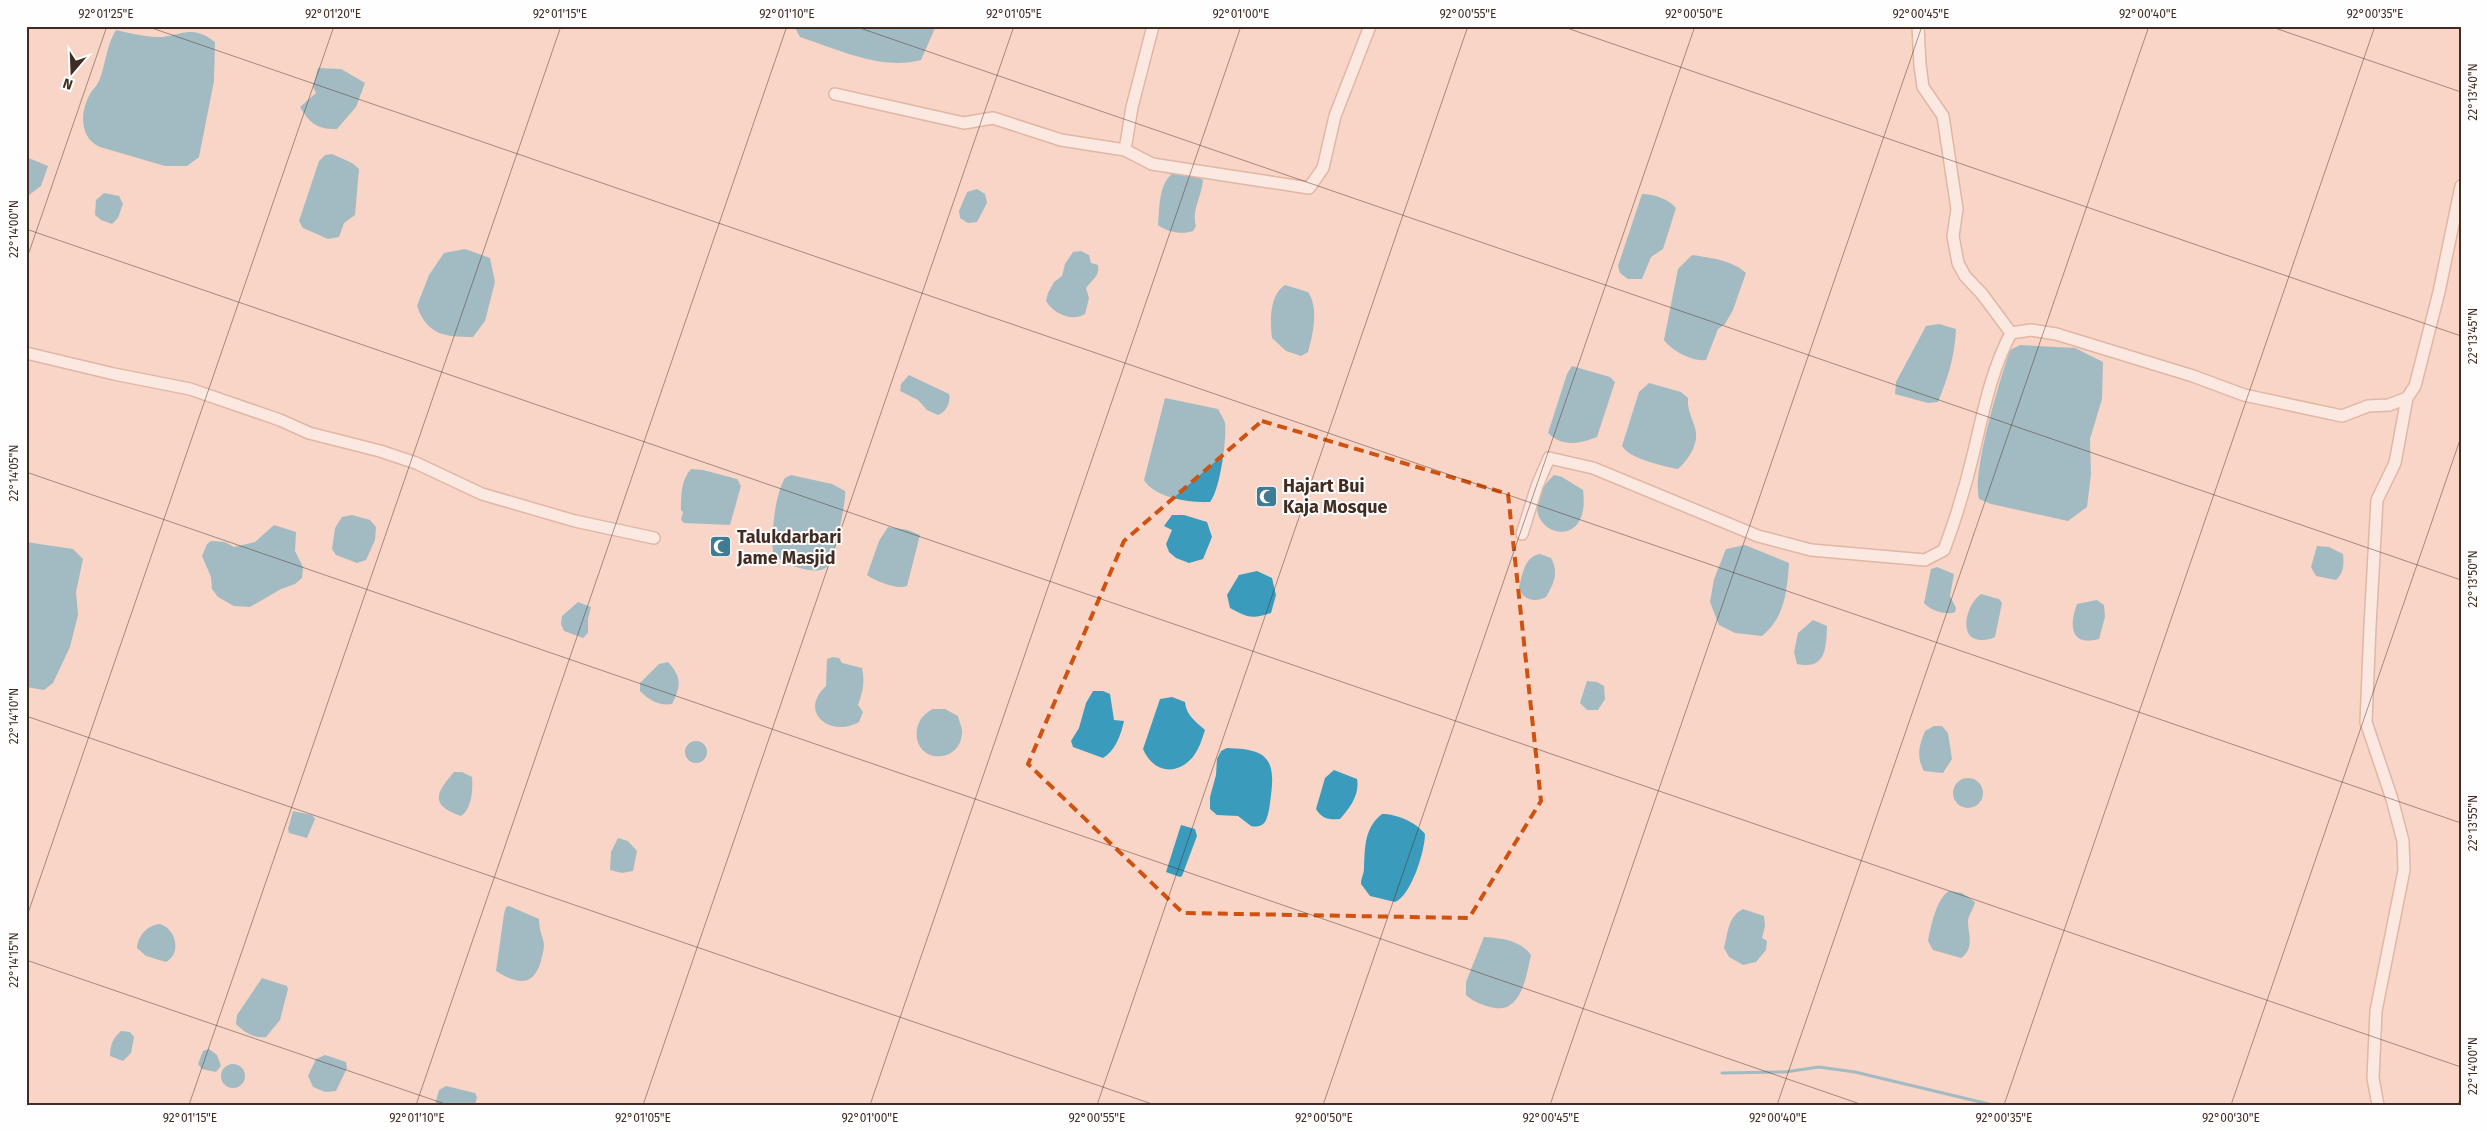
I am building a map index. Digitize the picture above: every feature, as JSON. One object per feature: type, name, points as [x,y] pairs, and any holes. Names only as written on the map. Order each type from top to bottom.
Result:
[{"type":"street","points":[[1125,150],[1132,107],[1153,26]]},
{"type":"street","points":[[835,94],[964,123],[993,118],[1061,140],[1125,150],[1152,164],[1309,188],[1323,168],[1335,116],[1370,26]]},
{"type":"street","points":[[1918,26],[1923,87],[1943,116],[1956,209],[1953,236],[1958,263],[1965,276],[1982,294],[2011,333]]},
{"type":"street","points":[[2378,1105],[2373,1078],[2376,1011],[2404,870],[2403,840],[2392,799],[2366,722],[2377,500],[2395,462],[2407,398],[2415,386],[2439,292],[2461,186]]},
{"type":"street","points":[[2011,333],[2031,330],[2056,334],[2193,376],[2244,395],[2342,416],[2368,406],[2389,405],[2407,398]]},
{"type":"street","points":[[1522,534],[1537,486],[1549,458],[1593,468],[1758,536],[1776,541],[1812,550],[1925,560],[1944,550],[1957,514],[1985,399],[1997,360],[2011,333]]},
{"type":"street","points":[[26,353],[114,374],[190,389],[280,420],[309,433],[380,451],[416,463],[482,494],[575,521],[654,538]]},
{"type":"highlighted area","points":[[1262,421],[1508,494],[1541,801],[1469,918],[1183,913],[1028,764],[1124,541]]},
{"type":"water","points":[[794,26],[936,26],[921,60],[891,63],[860,57],[800,37]]},
{"type":"water","points":[[116,30],[155,37],[191,32],[206,36],[215,42],[214,81],[199,157],[187,166],[165,166],[100,147],[88,137],[83,124],[84,109],[90,94],[99,81],[110,42]]},
{"type":"water","points":[[318,68],[341,69],[365,83],[356,107],[337,129],[319,127],[307,117],[300,107],[316,93],[313,87]]},
{"type":"water","points":[[332,154],[352,163],[359,169],[355,215],[344,223],[339,237],[328,239],[303,228],[299,221],[319,161],[325,155]]},
{"type":"water","points":[[26,157],[48,166],[41,186],[29,195],[26,194]]},
{"type":"water","points":[[1174,172],[1192,173],[1203,180],[1195,215],[1196,226],[1193,231],[1175,232],[1158,225],[1162,189]]},
{"type":"water","points":[[977,189],[985,194],[987,203],[977,222],[968,223],[960,218],[959,211],[967,192]]},
{"type":"water","points":[[104,193],[119,196],[123,204],[118,218],[112,224],[101,220],[95,215],[96,200]]},
{"type":"water","points":[[1642,194],[1660,198],[1676,208],[1663,249],[1651,257],[1642,279],[1628,279],[1620,273],[1618,266]]},
{"type":"water","points":[[465,249],[490,258],[495,282],[485,321],[473,337],[446,335],[432,329],[421,316],[417,306],[429,275],[444,253]]},
{"type":"water","points":[[1081,251],[1089,255],[1091,263],[1098,265],[1098,272],[1086,288],[1089,298],[1085,314],[1069,317],[1058,313],[1046,301],[1054,282],[1062,276],[1065,264],[1073,252]]},
{"type":"water","points":[[1692,255],[1728,262],[1746,273],[1733,310],[1725,324],[1718,329],[1706,360],[1683,355],[1664,340],[1678,269]]},
{"type":"water","points":[[1285,285],[1308,292],[1313,306],[1314,321],[1310,345],[1308,352],[1301,356],[1286,351],[1272,338],[1271,317],[1273,302],[1280,289]]},
{"type":"water","points":[[1939,324],[1956,329],[1950,366],[1938,402],[1928,403],[1895,394],[1896,382],[1926,326]]},
{"type":"water","points":[[2020,345],[2075,348],[2103,362],[2102,399],[2090,439],[2091,474],[2087,507],[2068,521],[1991,504],[1979,499],[1979,468],[1988,425],[2010,350]]},
{"type":"water","points":[[1572,366],[1610,377],[1615,382],[1597,437],[1578,443],[1559,441],[1548,433],[1567,374]]},
{"type":"water","points":[[909,375],[949,394],[949,404],[943,412],[938,415],[927,410],[918,400],[900,391],[901,384]]},
{"type":"water","points":[[1649,383],[1681,392],[1688,398],[1696,439],[1686,461],[1678,469],[1639,458],[1626,451],[1622,446],[1639,392]]},
{"type":"water","points":[[1165,398],[1218,409],[1224,420],[1222,464],[1217,487],[1210,502],[1193,502],[1164,495],[1149,486],[1144,480]]},
{"type":"water","points":[[691,469],[703,470],[737,479],[741,486],[730,525],[684,523],[681,520],[683,512],[681,510],[682,488],[685,478]]},
{"type":"water","points":[[791,475],[832,484],[845,491],[842,518],[833,554],[830,563],[822,570],[798,568],[783,561],[773,553],[773,525],[776,504],[785,478]]},
{"type":"water","points":[[1554,475],[1562,477],[1583,490],[1582,513],[1575,526],[1564,532],[1552,530],[1542,522],[1537,509],[1540,493]]},
{"type":"water","points":[[352,515],[370,520],[376,527],[375,540],[366,560],[357,563],[336,555],[332,549],[335,528],[342,517]]},
{"type":"water","points":[[1172,515],[1184,515],[1207,522],[1212,537],[1203,559],[1189,563],[1176,558],[1169,552],[1166,544],[1172,530],[1164,526]]},
{"type":"water","points":[[274,525],[296,532],[295,551],[303,567],[302,578],[295,584],[281,589],[250,607],[234,606],[218,597],[212,589],[211,577],[202,556],[207,544],[211,541],[225,542],[234,547],[255,542]]},
{"type":"water","points":[[888,527],[908,530],[920,535],[907,586],[892,586],[867,575],[879,541]]},
{"type":"water","points":[[26,542],[73,549],[83,559],[76,592],[78,615],[70,647],[53,683],[44,690],[26,687]]},
{"type":"water","points":[[1745,545],[1789,563],[1786,593],[1780,612],[1770,629],[1762,636],[1735,633],[1719,625],[1710,602],[1714,579],[1726,549]]},
{"type":"water","points":[[2317,546],[2329,547],[2343,554],[2343,568],[2336,580],[2316,576],[2311,567]]},
{"type":"water","points":[[1540,554],[1551,558],[1555,573],[1546,597],[1533,600],[1523,595],[1519,587],[1527,562]]},
{"type":"water","points":[[1937,567],[1954,574],[1950,596],[1956,608],[1955,612],[1938,612],[1924,603],[1931,569]]},
{"type":"water","points":[[1257,571],[1272,578],[1276,595],[1271,613],[1259,616],[1241,614],[1230,608],[1227,595],[1239,575]]},
{"type":"water","points":[[1981,594],[1999,599],[2002,603],[1995,637],[1984,640],[1975,639],[1970,635],[1966,622],[1971,606]]},
{"type":"water","points":[[2097,600],[2104,605],[2105,617],[2099,639],[2082,640],[2077,637],[2073,626],[2074,612],[2077,604]]},
{"type":"water","points":[[578,602],[591,607],[588,619],[588,633],[583,638],[564,631],[561,624],[562,616]]},
{"type":"water","points":[[1813,620],[1827,626],[1825,650],[1819,661],[1814,664],[1797,664],[1794,652],[1798,633]]},
{"type":"water","points":[[839,658],[842,663],[862,668],[863,687],[858,705],[863,712],[859,722],[849,726],[838,727],[829,725],[817,713],[815,705],[818,696],[826,686],[827,659]]},
{"type":"water","points":[[668,662],[678,677],[677,692],[672,704],[654,702],[640,691],[640,683],[659,664]]},
{"type":"water","points":[[1587,681],[1597,682],[1604,686],[1605,699],[1598,710],[1587,710],[1580,703]]},
{"type":"water","points":[[1093,691],[1103,691],[1110,694],[1114,720],[1124,721],[1117,742],[1103,758],[1073,747],[1071,741],[1079,728],[1086,703]]},
{"type":"water","points":[[1172,697],[1185,702],[1189,714],[1205,730],[1192,758],[1178,768],[1164,769],[1152,762],[1143,749],[1160,699]]},
{"type":"water","points":[[933,709],[945,709],[958,716],[961,727],[962,734],[959,744],[953,751],[945,755],[936,756],[928,754],[922,749],[917,740],[919,722],[925,714]]},
{"type":"water","points":[[1934,726],[1942,726],[1948,733],[1952,759],[1943,773],[1924,771],[1919,756],[1925,731]]},
{"type":"water","points":[[696,741],[704,744],[707,752],[704,760],[696,763],[688,760],[685,752],[688,744]]},
{"type":"water","points":[[1227,748],[1251,750],[1259,753],[1269,764],[1272,772],[1270,805],[1265,822],[1260,826],[1251,826],[1238,816],[1217,815],[1210,809],[1210,797],[1216,775],[1217,759],[1221,751]]},
{"type":"water","points":[[1334,770],[1357,779],[1358,785],[1351,805],[1340,819],[1326,818],[1316,809],[1325,778]]},
{"type":"water","points":[[454,772],[462,772],[472,777],[470,804],[461,816],[444,808],[439,798],[443,787]]},
{"type":"water","points":[[1968,778],[1979,782],[1983,793],[1979,804],[1968,808],[1957,804],[1953,793],[1957,782]]},
{"type":"water","points":[[293,811],[312,815],[315,819],[307,838],[289,833],[288,829]]},
{"type":"water","points":[[1382,814],[1394,815],[1406,820],[1417,826],[1425,834],[1423,851],[1412,882],[1401,898],[1395,902],[1370,896],[1361,884],[1364,870],[1365,846],[1369,832]]},
{"type":"water","points":[[1181,825],[1195,829],[1197,836],[1180,877],[1166,872]]},
{"type":"water","points":[[618,838],[628,841],[637,851],[633,871],[622,873],[610,870],[611,852]]},
{"type":"water","points":[[1949,891],[1962,893],[1975,902],[1968,919],[1970,941],[1968,950],[1961,958],[1933,950],[1928,941],[1937,906]]},
{"type":"water","points":[[509,906],[539,919],[544,945],[538,970],[534,976],[523,981],[511,979],[496,971],[504,914],[506,907]]},
{"type":"water","points":[[1743,909],[1764,916],[1765,926],[1762,938],[1767,941],[1766,950],[1756,962],[1743,965],[1729,957],[1724,948],[1731,920]]},
{"type":"water","points":[[160,924],[170,931],[175,942],[174,953],[166,962],[146,956],[137,948],[139,939],[144,932],[151,926]]},
{"type":"water","points":[[1484,937],[1503,939],[1516,943],[1531,955],[1520,993],[1509,1006],[1500,1008],[1490,1007],[1480,1004],[1466,995],[1466,982]]},
{"type":"water","points":[[262,978],[287,986],[288,989],[280,1020],[266,1037],[258,1037],[243,1030],[236,1024],[237,1015]]},
{"type":"water","points":[[121,1031],[130,1032],[134,1037],[131,1053],[123,1061],[110,1056],[112,1042]]},
{"type":"water","points":[[209,1049],[217,1055],[221,1066],[216,1072],[202,1069],[198,1064],[203,1051]]},
{"type":"water","points":[[325,1055],[346,1062],[347,1068],[336,1091],[325,1092],[313,1087],[308,1076],[316,1059]]},
{"type":"water","points":[[233,1064],[242,1067],[245,1076],[242,1085],[233,1088],[224,1085],[221,1076],[224,1067]]},
{"type":"water","points":[[446,1086],[475,1093],[477,1097],[475,1105],[435,1105],[439,1090]]},
{"type":"waterway","points":[[1722,1073],[1785,1072],[1819,1067],[1855,1072],[1993,1105]]},
{"type":"place","name":"Hajart Bui Kaja Mosque","points":[[1267,496]]},
{"type":"place","name":"Talukdarbari Jame Masjid","points":[[721,547]]}]
